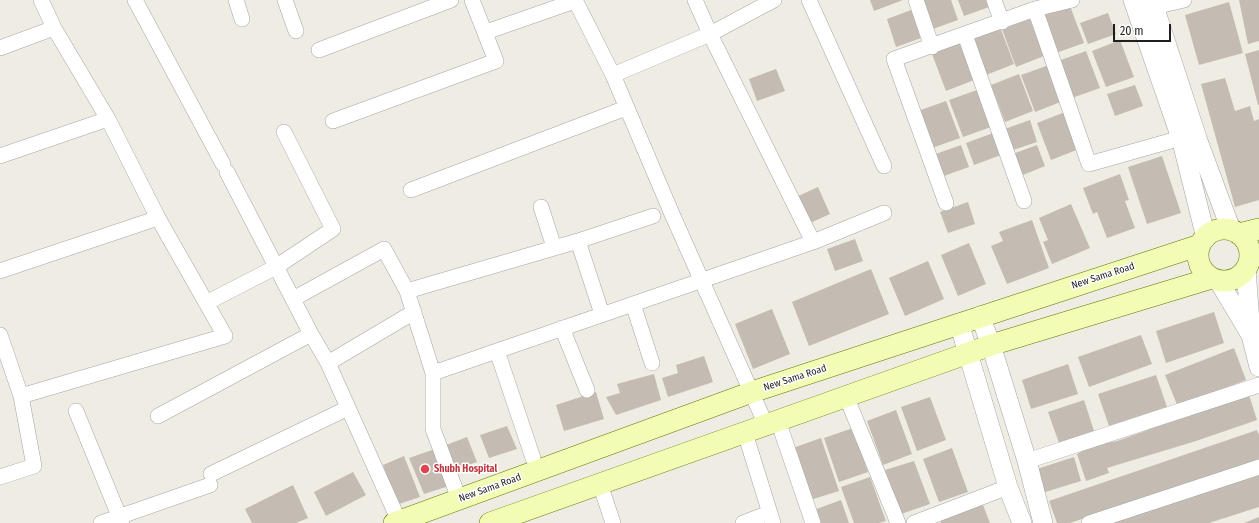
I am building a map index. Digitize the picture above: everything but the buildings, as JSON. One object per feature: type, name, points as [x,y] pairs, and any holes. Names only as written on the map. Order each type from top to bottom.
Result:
[{"type":"main road","points":[[1235,232],[1245,240],[1250,248],[1251,265],[1236,278],[1227,281],[1215,279],[1203,271],[1199,262],[1198,253],[1203,241],[1213,232],[1222,230],[1235,232],[1259,229]]},
{"type":"main road","name":"New Sama Road","points":[[397,522],[752,392],[1203,241]]},
{"type":"main road","points":[[490,523],[991,345],[1215,279]]},
{"type":"street","points":[[21,396],[225,336],[158,218],[108,119],[54,28],[41,0]]},
{"type":"street","points":[[135,0],[225,168],[311,334],[328,363],[397,522]]},
{"type":"street","points":[[236,0],[242,19]]},
{"type":"street","points":[[284,0],[296,31]]},
{"type":"street","points":[[319,50],[451,0]]},
{"type":"street","points":[[333,121],[496,61],[486,32],[472,0]]},
{"type":"street","points":[[486,32],[575,0],[613,75],[626,108],[752,392],[772,423],[813,523]]},
{"type":"street","points":[[695,0],[710,34],[813,242]]},
{"type":"street","points":[[613,75],[710,34],[774,0]]},
{"type":"street","points":[[809,0],[884,166]]},
{"type":"street","points":[[916,0],[932,47]]},
{"type":"street","points":[[994,0],[1002,22]]},
{"type":"street","points":[[946,203],[894,59],[932,47],[1035,9],[1072,0]]},
{"type":"street","points":[[1133,0],[1181,138],[1203,241]]},
{"type":"street","points":[[1184,0],[1153,4],[1198,141],[1235,232]]},
{"type":"street","points":[[1035,9],[1089,164],[1181,138]]},
{"type":"street","points":[[0,48],[54,28]]},
{"type":"street","points":[[964,35],[1024,201]]},
{"type":"street","points":[[411,190],[626,108]]},
{"type":"street","points":[[0,156],[108,119]]},
{"type":"street","points":[[206,303],[276,267],[333,229],[284,132]]},
{"type":"street","points":[[542,207],[554,247]]},
{"type":"street","points":[[433,373],[813,242],[884,213]]},
{"type":"street","points":[[407,291],[578,241],[653,216]]},
{"type":"street","points":[[0,271],[158,218]]},
{"type":"street","points":[[578,241],[602,314]]},
{"type":"street","points":[[293,299],[384,249],[407,291],[433,373],[433,429],[459,499]]},
{"type":"street","points":[[1251,265],[1251,335],[1259,367]]},
{"type":"street","points":[[1215,279],[1251,335]]},
{"type":"street","points":[[633,304],[652,363]]},
{"type":"street","points":[[328,363],[414,312]]},
{"type":"street","points":[[980,316],[991,345],[1027,461],[1043,523]]},
{"type":"street","points":[[959,323],[1008,487],[1022,523]]},
{"type":"street","points":[[562,328],[587,390]]},
{"type":"street","points":[[158,416],[311,334]]},
{"type":"street","points":[[0,335],[21,396],[34,466],[0,477]]},
{"type":"street","points":[[497,351],[533,458]]},
{"type":"street","points":[[1027,461],[1259,386]]},
{"type":"street","points":[[846,396],[898,523]]},
{"type":"street","points":[[101,523],[121,520],[211,479],[348,408]]},
{"type":"street","points":[[76,411],[121,520]]},
{"type":"street","points":[[743,523],[771,518],[745,433]]},
{"type":"street","points":[[1089,523],[1259,467]]},
{"type":"street","points":[[600,484],[613,523]]},
{"type":"street","points":[[914,523],[1008,487]]},
{"type":"place","name":"Shubh Hospital","points":[[425,469]]}]
